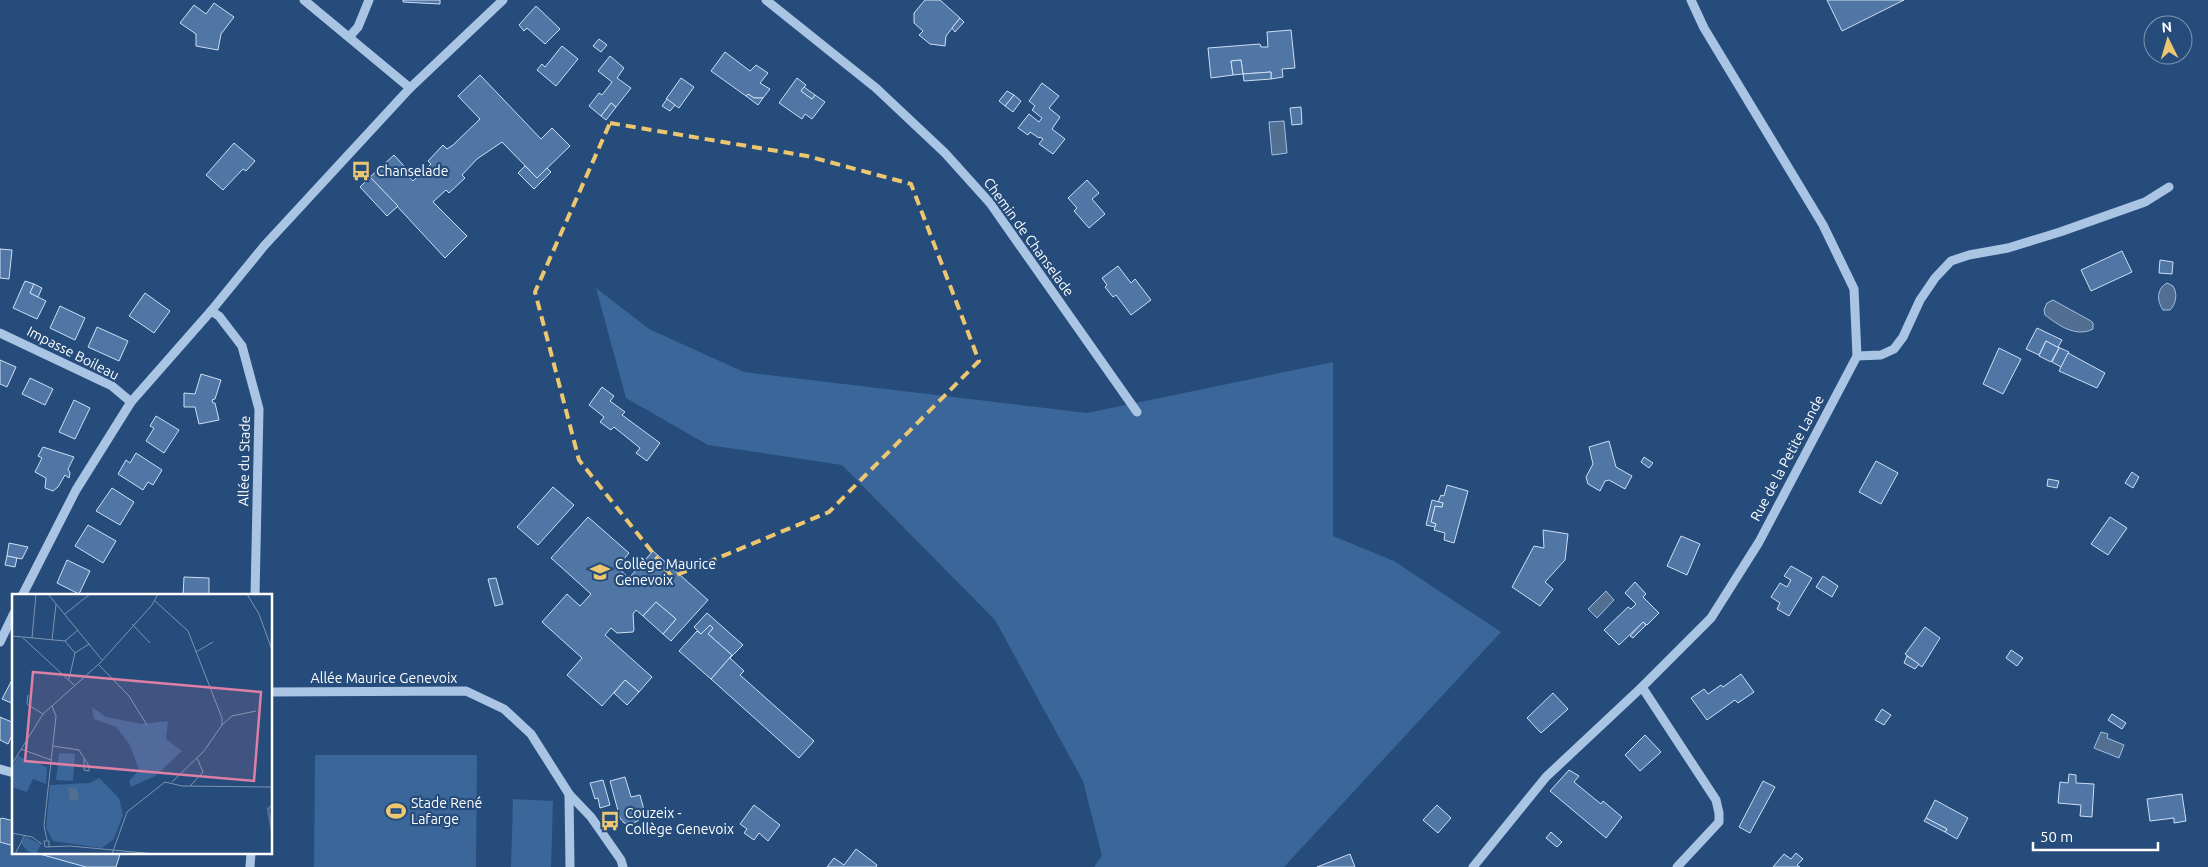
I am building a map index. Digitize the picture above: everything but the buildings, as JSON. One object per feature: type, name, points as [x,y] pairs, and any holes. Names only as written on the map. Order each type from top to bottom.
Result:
[{"type":"street","points":[[304,0],[350,36],[410,88]]},
{"type":"street","points":[[350,36],[358,26],[369,0]]},
{"type":"street","points":[[23,594],[76,490],[130,402],[211,311],[264,246],[410,88],[503,0]]},
{"type":"street","name":"Chemin de Chanselade","points":[[766,0],[876,88],[946,153],[990,203],[1137,412]]},
{"type":"street","points":[[1691,0],[1704,28],[1823,225],[1854,289],[1857,356],[1881,355],[1894,349],[1903,336],[1920,300],[1935,278],[1951,261],[1969,255],[2008,248],[2060,232],[2145,202],[2169,187]]},
{"type":"street","name":"Allée du Stade","points":[[211,311],[219,316],[242,346],[259,409],[255,594]]},
{"type":"street","name":"Impasse Boileau","points":[[0,332],[112,386],[130,402]]},
{"type":"street","name":"Rue de la Petite Lande","points":[[1473,867],[1546,777],[1642,687],[1711,618],[1759,542],[1857,356]]},
{"type":"street","points":[[0,642],[12,617]]},
{"type":"street","points":[[1642,687],[1716,800],[1719,812],[1718,822],[1677,867]]},
{"type":"street","name":"Allée Maurice Genevoix","points":[[272,692],[466,691],[504,709],[532,734],[569,794],[591,818],[621,860],[623,867]]},
{"type":"street","points":[[569,794],[570,867]]},
{"type":"street","points":[[250,867],[251,854]]},
{"type":"highlighted area","points":[[610,123],[807,156],[911,184],[979,361],[829,512],[672,577],[579,460],[535,292]]},
{"type":"shaded area","points":[[1284,121],[1287,153],[1272,155],[1269,122]]},
{"type":"shaded area","points":[[2167,283],[2173,286],[2176,299],[2170,310],[2163,310],[2159,292]]},
{"type":"shaded area","points":[[596,288],[649,329],[744,372],[1087,413],[1333,362],[1333,536],[1394,561],[1501,632],[1284,867],[1094,867],[1102,856],[1083,781],[995,620],[842,465],[708,445],[626,398]]},
{"type":"shaded area","points":[[2053,300],[2091,321],[2093,329],[2080,332],[2074,331],[2050,319],[2045,315],[2044,310],[2047,303]]},
{"type":"shaded area","points":[[1606,591],[1614,600],[1597,618],[1588,609]]},
{"type":"shaded area","points":[[2101,732],[2108,734],[2107,738],[2124,745],[2119,758],[2094,748]]},
{"type":"shaded area","name":"Stade René Lafarge","points":[[315,755],[477,755],[476,867],[314,867]]},
{"type":"shaded area","points":[[513,799],[553,801],[551,867],[511,867]]},
{"type":"shaded area","points":[[0,840],[12,843],[12,854],[50,854],[99,867],[0,867]]},
{"type":"place","name":"Chanselade","points":[[361,171]]},
{"type":"place","name":"Collège Maurice Genevoix","points":[[600,572]]},
{"type":"place","name":"Stade René Lafarge","points":[[396,811]]},
{"type":"place","name":"Couzeix - Collège Genevoix","points":[[610,821]]}]
